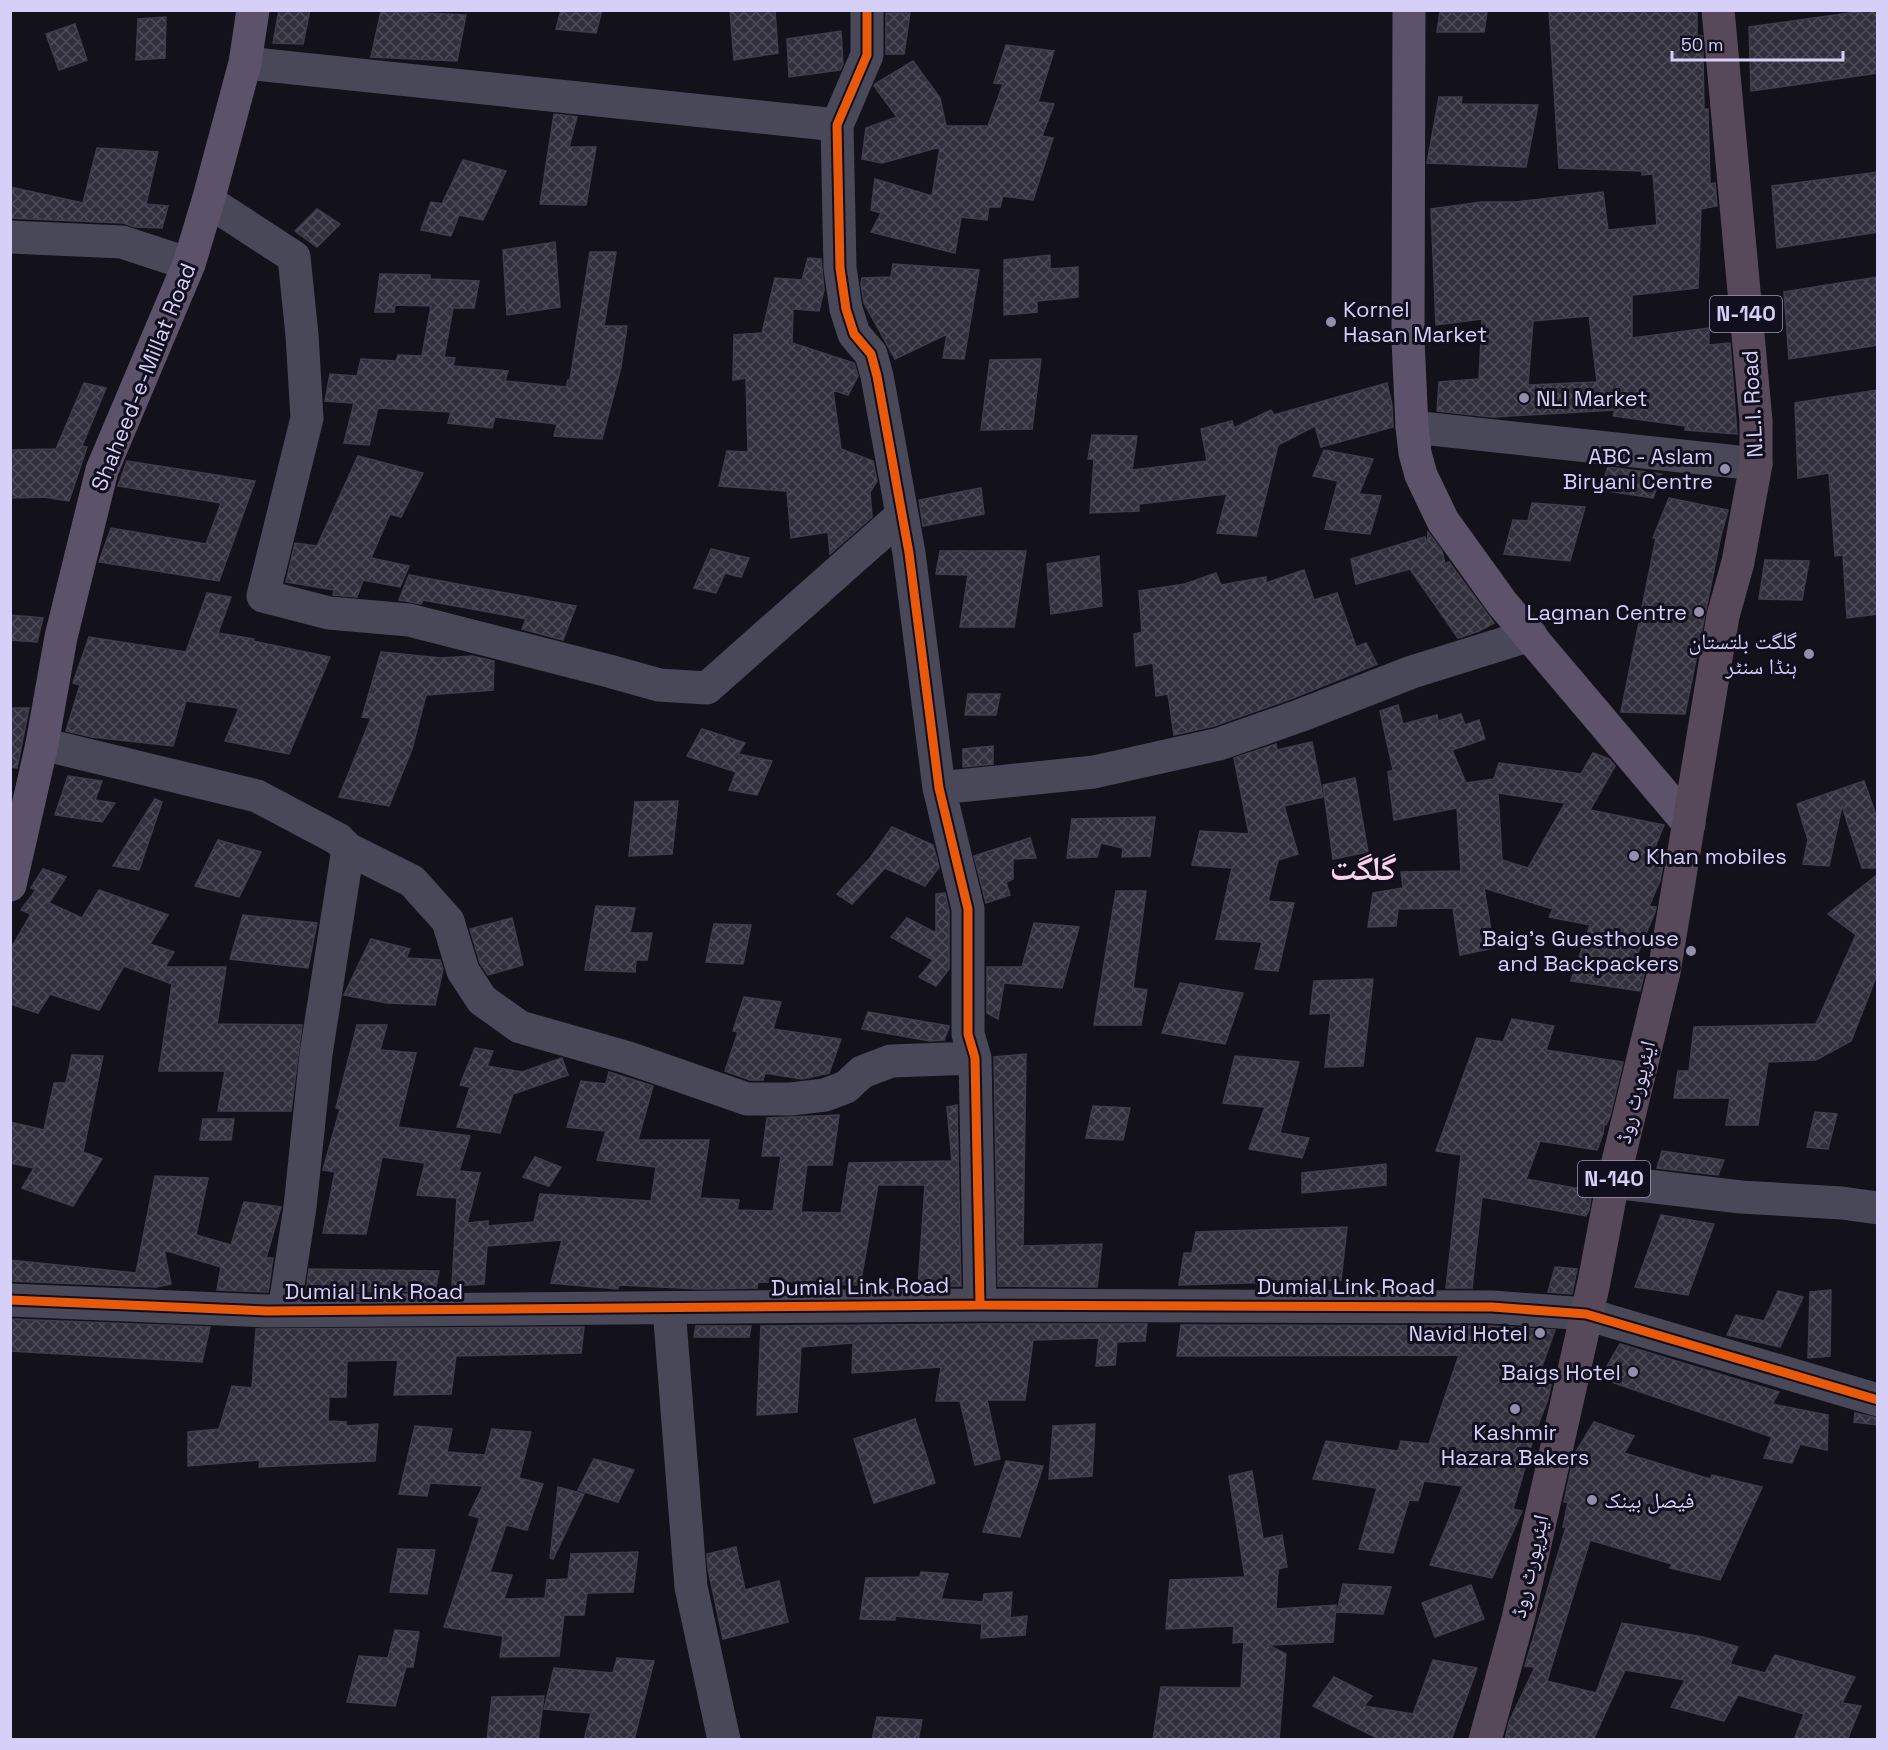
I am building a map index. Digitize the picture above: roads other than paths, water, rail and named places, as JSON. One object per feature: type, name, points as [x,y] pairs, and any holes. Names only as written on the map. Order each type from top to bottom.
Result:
[{"type":"highway","name":"N.L.I. Road","points":[[1718,10],[1756,421],[1756,464],[1738,562],[1723,615]]},
{"type":"highway","name":"ایئرپورٹ روڈ","points":[[1485,1740],[1518,1619],[1587,1314],[1613,1182],[1664,972],[1723,615]]},
{"type":"main road","name":"Shaheed-e-Millat Road","points":[[10,885],[42,744],[61,637],[102,470],[189,264],[245,63],[253,10]]},
{"type":"main road","points":[[1409,10],[1408,340],[1412,427],[1415,453],[1421,475],[1443,520],[1502,603],[1689,824]]},
{"type":"street","points":[[867,10],[867,54],[837,125],[840,268],[846,309],[854,334],[871,354],[877,376],[909,553],[939,788],[968,909],[968,1034],[975,1058],[980,1305]]},
{"type":"street","points":[[245,63],[837,125]]},
{"type":"street","points":[[208,201],[294,257],[307,418],[263,596],[329,613],[409,620],[659,685],[707,688],[902,515]]},
{"type":"street","points":[[10,237],[122,243],[189,264]]},
{"type":"street","points":[[1412,427],[1756,464]]},
{"type":"street","points":[[939,788],[1094,772],[1219,744],[1412,672],[1531,635]]},
{"type":"street","points":[[42,744],[257,796],[338,839],[348,849],[412,881],[448,921],[463,971],[482,1000],[520,1027],[629,1058],[747,1099],[791,1099],[825,1095],[846,1087],[862,1072],[891,1061],[975,1058]]},
{"type":"street","points":[[284,1311],[300,1207],[316,1054],[348,849]]},
{"type":"street","points":[[1613,1182],[1741,1197],[1842,1203],[1878,1208]]},
{"type":"street","name":"Dumial Link Road","points":[[10,1300],[284,1311],[980,1305],[1492,1307],[1587,1314],[1878,1400]]},
{"type":"street","points":[[669,1308],[691,1587],[724,1740]]},
{"type":"place","name":"Kornel Hasan Market","points":[[1331,322]]},
{"type":"place","name":"NLI Market","points":[[1524,398]]},
{"type":"place","name":"ABC - Aslam Biryani Centre","points":[[1725,469]]},
{"type":"place","name":"Lagman Centre","points":[[1699,612]]},
{"type":"place","name":"گلگت بلتستان ہنڈا سنٹر","points":[[1809,654]]},
{"type":"place","name":"Khan mobiles","points":[[1634,856]]},
{"type":"place","name":"Baig's Guesthouse and Backpackers","points":[[1691,951]]},
{"type":"place","name":"Navid Hotel","points":[[1540,1333]]},
{"type":"place","name":"Baigs Hotel","points":[[1633,1372]]},
{"type":"place","name":"Kashmir Hazara Bakers","points":[[1515,1409]]},
{"type":"place","name":"فیصل بینک","points":[[1592,1500]]},
{"type":"district","name":"گلگت","points":[[1363,868]]}]
